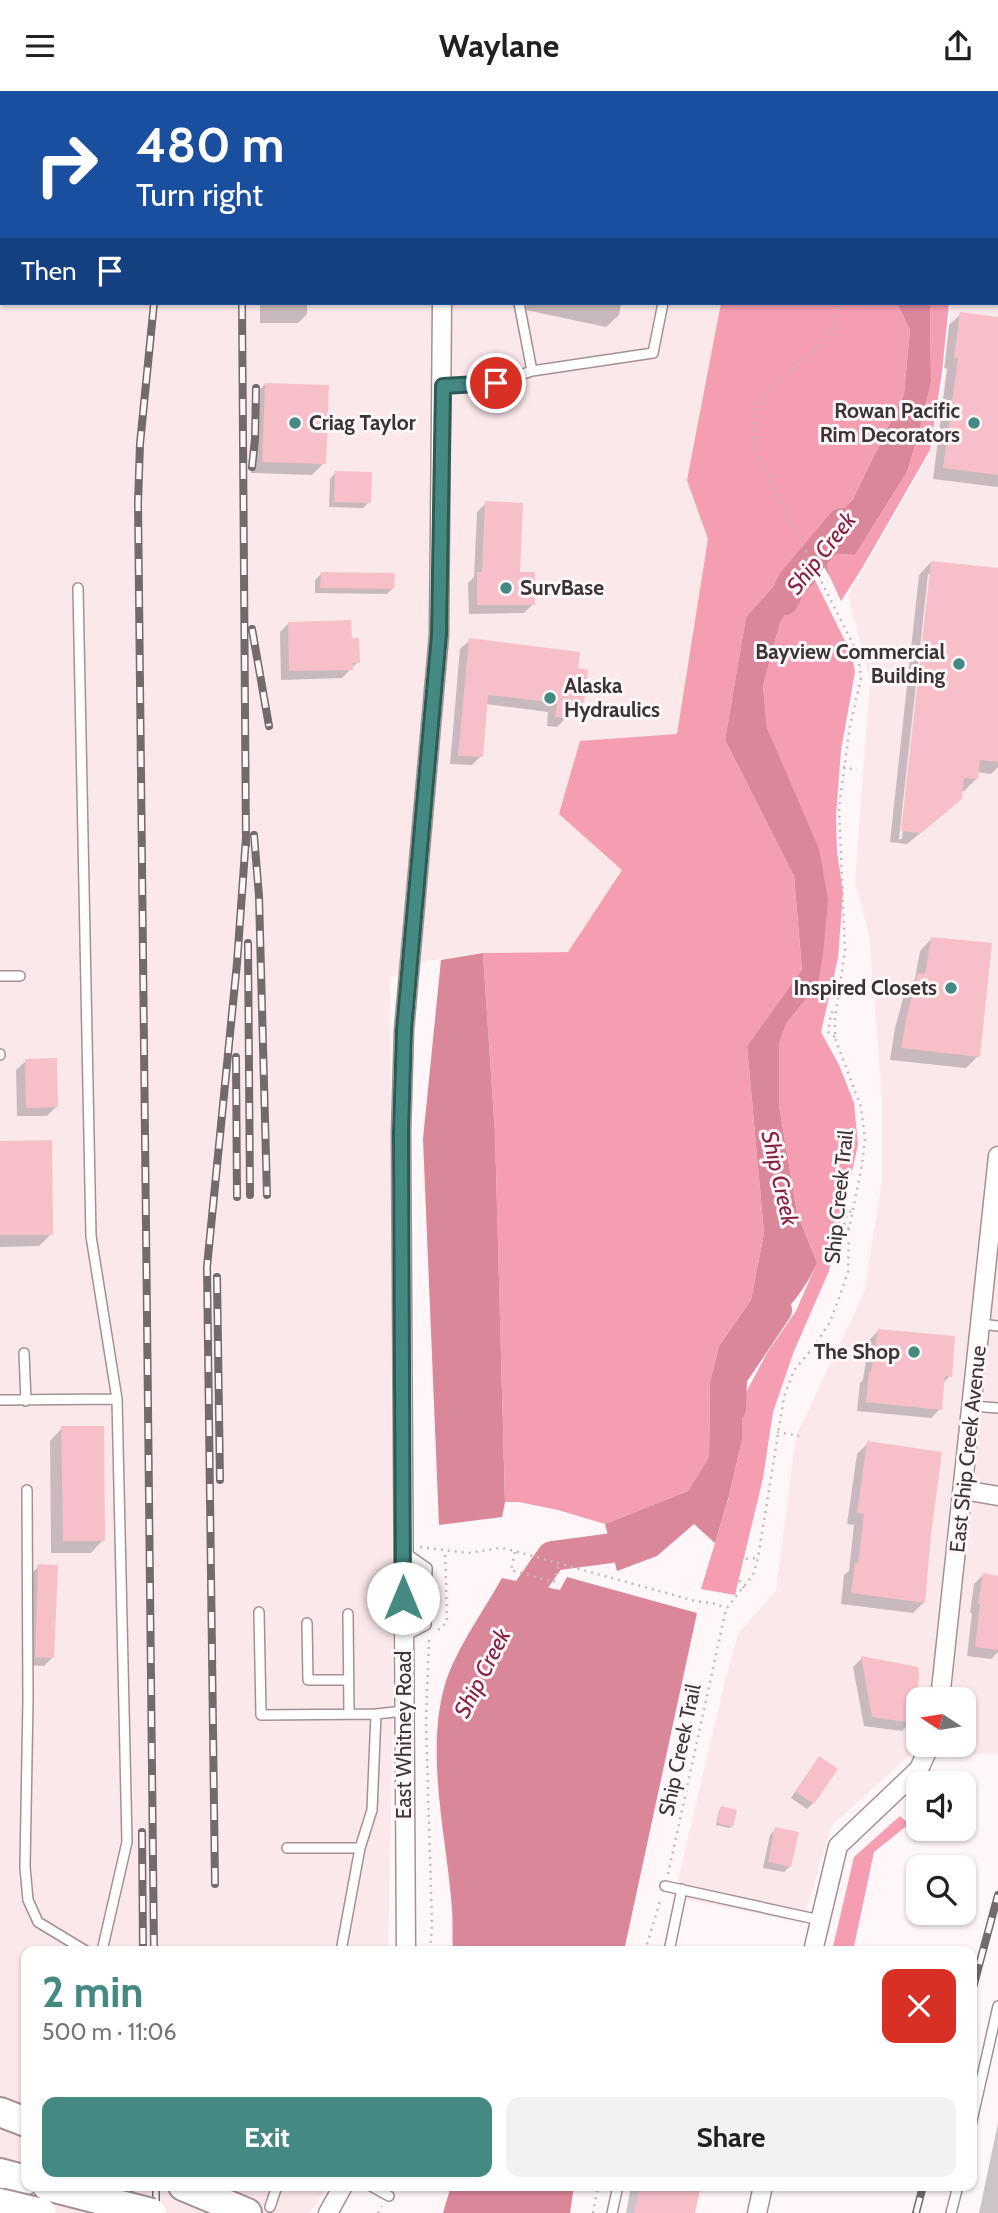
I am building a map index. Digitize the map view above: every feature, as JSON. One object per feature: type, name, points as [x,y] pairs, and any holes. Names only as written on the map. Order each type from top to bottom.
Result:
[{"type":"main road","points":[[0,2112],[21,2120]]},
{"type":"main road","points":[[0,2173],[21,2188]]},
{"type":"main road","points":[[199,2191],[258,2210]]},
{"type":"main road","points":[[0,2203],[36,2199],[152,2213]]},
{"type":"street","name":"East Whitney Road","points":[[406,1946],[401,1132],[404,1043],[439,635],[442,305]]},
{"type":"street","name":"East Ship Creek Avenue","points":[[941,1687],[972,1406],[989,1325],[997,1166]]},
{"type":"street","points":[[964,1490],[998,1496]]},
{"type":"street","points":[[814,1946],[838,1846],[919,1769],[924,1757]]},
{"type":"street","points":[[328,2213],[340,2191]]},
{"type":"street","points":[[757,2213],[762,2191]]},
{"type":"lane","points":[[519,305],[532,371]]},
{"type":"lane","points":[[443,386],[496,383],[532,371],[653,353],[663,305]]},
{"type":"lane","points":[[78,588],[91,1236],[117,1399],[127,1842],[103,1946]]},
{"type":"lane","points":[[0,976],[20,976]]},
{"type":"lane","points":[[24,1353],[26,1401]]},
{"type":"lane","points":[[0,1400],[117,1399]]},
{"type":"lane","points":[[972,1406],[998,1408]]},
{"type":"lane","points":[[27,1489],[28,1700],[25,1867],[28,1900],[38,1922],[78,1946]]},
{"type":"lane","points":[[259,1612],[261,1715],[376,1714],[404,1711]]},
{"type":"lane","points":[[348,1614],[349,1714]]},
{"type":"lane","points":[[307,1623],[308,1680],[348,1680]]},
{"type":"lane","points":[[342,1946],[360,1848],[372,1811],[376,1714]]},
{"type":"lane","points":[[287,1848],[360,1848]]},
{"type":"lane","points":[[665,1886],[820,1920]]},
{"type":"lane","points":[[670,1946],[682,1889]]},
{"type":"lane","points":[[977,2098],[998,2005]]},
{"type":"lane","points":[[258,2210],[273,2191]]},
{"type":"lane","points":[[380,2191],[389,2196]]},
{"type":"lane","points":[[612,2213],[617,2191]]},
{"type":"lane","points":[[951,2213],[957,2191]]},
{"type":"path","name":"Ship Creek Trail","points":[[647,1946],[676,1846],[726,1609],[753,1576],[758,1558],[784,1397],[794,1370],[830,1322],[848,1272],[849,1229],[865,1139],[861,1107],[835,1038],[845,951],[839,807],[843,767],[861,678],[858,656],[766,474],[754,439],[755,418],[761,400],[771,387],[828,337],[836,320],[837,305]]},
{"type":"path","points":[[843,767],[857,770]]},
{"type":"path","points":[[835,1038],[828,1032],[831,1014],[837,1005]]},
{"type":"path","points":[[849,1229],[844,1226],[845,1218],[847,1213],[854,1210]]},
{"type":"path","points":[[777,1432],[799,1436]]},
{"type":"path","points":[[403,1548],[468,1552],[507,1549],[695,1601],[717,1604],[726,1609]]},
{"type":"path","points":[[438,1630],[447,1622],[445,1550]]},
{"type":"path","points":[[515,1551],[511,1570],[554,1583],[559,1563]]},
{"type":"path","points":[[744,1588],[738,1578],[742,1559],[758,1558]]},
{"type":"path","points":[[429,1637],[426,1721],[432,1924],[430,1946]]},
{"type":"path","points":[[593,2213],[597,2191]]},
{"type":"shaded area","points":[[0,305],[721,305],[687,479],[708,539],[677,735],[580,741],[622,870],[568,952],[483,953],[427,961],[390,978],[393,1719],[388,1946],[21,1946],[21,2191],[325,2191],[309,2213],[0,2213]]},
{"type":"shaded area","points":[[721,305],[898,305],[910,330],[904,394],[853,499],[746,617],[725,740],[794,876],[802,971],[747,1046],[764,1233],[751,1300],[719,1346],[710,1382],[709,1457],[688,1491],[605,1524],[558,1510],[505,1502],[495,1133],[483,953],[568,952],[622,870],[559,814],[580,741],[677,734],[708,539],[687,480]]},
{"type":"shaded area","points":[[930,305],[949,305],[930,450],[841,601],[826,563],[837,554],[855,555],[907,472],[931,382]]},
{"type":"shaded area","points":[[951,305],[998,305],[998,1754],[976,1754],[976,1687],[906,1687],[908,1757],[831,1826],[803,1923],[674,1897],[739,1632],[776,1591],[796,1436],[864,1293],[882,1182],[882,1099],[869,934],[855,882],[870,680],[848,596],[931,452],[945,374]]},
{"type":"shaded area","points":[[816,582],[851,653],[855,672],[841,750],[836,816],[837,852],[843,892],[838,958],[821,1032],[839,1065],[854,1103],[858,1145],[829,1271],[794,1351],[773,1412],[763,1478],[735,1595],[701,1589],[729,1497],[742,1440],[742,1400],[767,1353],[796,1311],[817,1263],[797,1213],[779,1105],[779,1044],[786,1024],[818,984],[783,768],[767,728],[763,686],[780,623],[793,602]]},
{"type":"shaded area","points":[[900,1816],[906,1821],[906,1826],[874,1852],[854,1946],[833,1946],[854,1857]]},
{"type":"water","points":[[898,305],[930,305],[931,382],[907,472],[855,555],[837,554],[826,563],[830,577],[811,545],[853,499],[904,394],[910,330]]},
{"type":"water","points":[[799,558],[816,582],[793,602],[780,623],[763,686],[767,728],[819,849],[828,900],[818,984],[786,1024],[779,1044],[779,1105],[797,1213],[817,1263],[792,1304],[736,1359],[742,1400],[742,1440],[715,1543],[694,1524],[657,1556],[617,1571],[605,1524],[688,1491],[709,1457],[710,1382],[719,1346],[751,1300],[764,1233],[747,1046],[802,970],[794,876],[725,740],[746,617]]},
{"type":"water","points":[[483,953],[495,1133],[505,1502],[502,1517],[439,1525],[423,1139],[441,960]]},
{"type":"water","points":[[567,1577],[697,1613],[625,1946],[453,1946],[452,1909],[437,1765],[440,1708],[446,1681],[464,1641],[502,1578],[560,1590]]},
{"type":"water","points":[[450,2191],[573,2191],[570,2213],[443,2213]]},
{"type":"building","name":"Rowan Pacific Rim Decorators","points":[[960,312],[998,317],[998,475],[943,468],[958,358],[954,358]]},
{"type":"building","name":"Criag Taylor","points":[[265,383],[329,385],[326,464],[262,462]]},
{"type":"building","points":[[335,471],[372,472],[371,503],[334,502]]},
{"type":"building","points":[[485,501],[523,503],[520,572],[535,572],[535,605],[477,605],[477,572],[482,572]]},
{"type":"building","name":"Bayview Commercial Building","points":[[931,561],[998,568],[998,762],[980,760],[978,779],[964,778],[962,799],[921,833],[901,831]]},
{"type":"building","points":[[321,572],[395,573],[394,589],[320,588]]},
{"type":"building","points":[[351,620],[352,638],[359,638],[360,663],[353,663],[353,670],[289,671],[288,622]]},
{"type":"building","name":"Alaska Hydraulics","points":[[469,638],[580,652],[578,668],[588,670],[584,703],[570,702],[568,718],[555,717],[557,703],[488,695],[483,757],[458,756]]},
{"type":"building","name":"Inspired Closets","points":[[931,937],[992,943],[980,1057],[901,1048],[918,973],[925,974]]},
{"type":"building","points":[[57,1058],[58,1107],[26,1108],[25,1059]]},
{"type":"building","points":[[52,1140],[53,1235],[0,1235],[0,1141]]},
{"type":"building","points":[[878,1329],[955,1336],[952,1377],[945,1376],[942,1410],[866,1402]]},
{"type":"building","points":[[61,1426],[104,1426],[105,1541],[63,1541]]},
{"type":"building","points":[[867,1441],[942,1452],[925,1603],[851,1593],[864,1514],[857,1513]]},
{"type":"building","points":[[38,1564],[58,1565],[54,1658],[35,1657]]},
{"type":"building","points":[[983,1573],[998,1576],[998,1650],[975,1647]]},
{"type":"building","points":[[861,1656],[918,1667],[918,1687],[906,1687],[906,1722],[872,1717]]},
{"type":"building","points":[[819,1756],[838,1769],[814,1804],[796,1792]]},
{"type":"building","points":[[721,1806],[737,1810],[733,1827],[717,1823]]},
{"type":"building","points":[[775,1827],[799,1832],[791,1867],[768,1862]]},
{"type":"building","points":[[639,2191],[700,2191],[695,2213],[634,2213]]},
{"type":"waterway","name":"Ship Creek","points":[[784,600],[793,581],[842,523]]},
{"type":"waterway","name":"Ship Creek","points":[[731,1408],[732,1377],[777,1310]]},
{"type":"waterway","name":"Ship Creek","points":[[509,1617],[552,1556],[612,1548],[648,1533]]},
{"type":"railway","points":[[154,305],[140,444],[138,503],[154,1946]]},
{"type":"railway","points":[[242,305],[246,845]]},
{"type":"railway","points":[[252,467],[256,388]]},
{"type":"railway","points":[[252,629],[269,726]]},
{"type":"railway","points":[[254,835],[259,896],[267,1195]]},
{"type":"railway","points":[[215,1884],[207,1267],[237,963],[246,837]]},
{"type":"railway","points":[[248,943],[250,1195]]},
{"type":"railway","points":[[236,1057],[237,1197]]},
{"type":"railway","points":[[217,1277],[220,1480]]},
{"type":"railway","points":[[142,1832],[143,1946]]},
{"type":"railway","points":[[977,1973],[998,1895]]},
{"type":"railway","points":[[23,2213],[43,2191]]},
{"type":"railway","points":[[127,2213],[129,2191]]},
{"type":"railway","points":[[156,2191],[156,2213]]},
{"type":"railway","points":[[916,2213],[922,2191]]},
{"type":"place","name":"Criag Taylor","points":[[295,423]]},
{"type":"place","name":"Rowan Pacific Rim Decorators","points":[[974,423]]},
{"type":"place","name":"SurvBase","points":[[506,588]]},
{"type":"place","name":"Bayview Commercial Building","points":[[959,664]]},
{"type":"place","name":"Alaska Hydraulics","points":[[550,698]]},
{"type":"place","name":"Inspired Closets","points":[[951,988]]},
{"type":"place","name":"The Shop","points":[[914,1352]]},
{"type":"route","points":[[403,1598],[401,1132],[404,1030],[439,635],[443,386],[496,383]]}]
